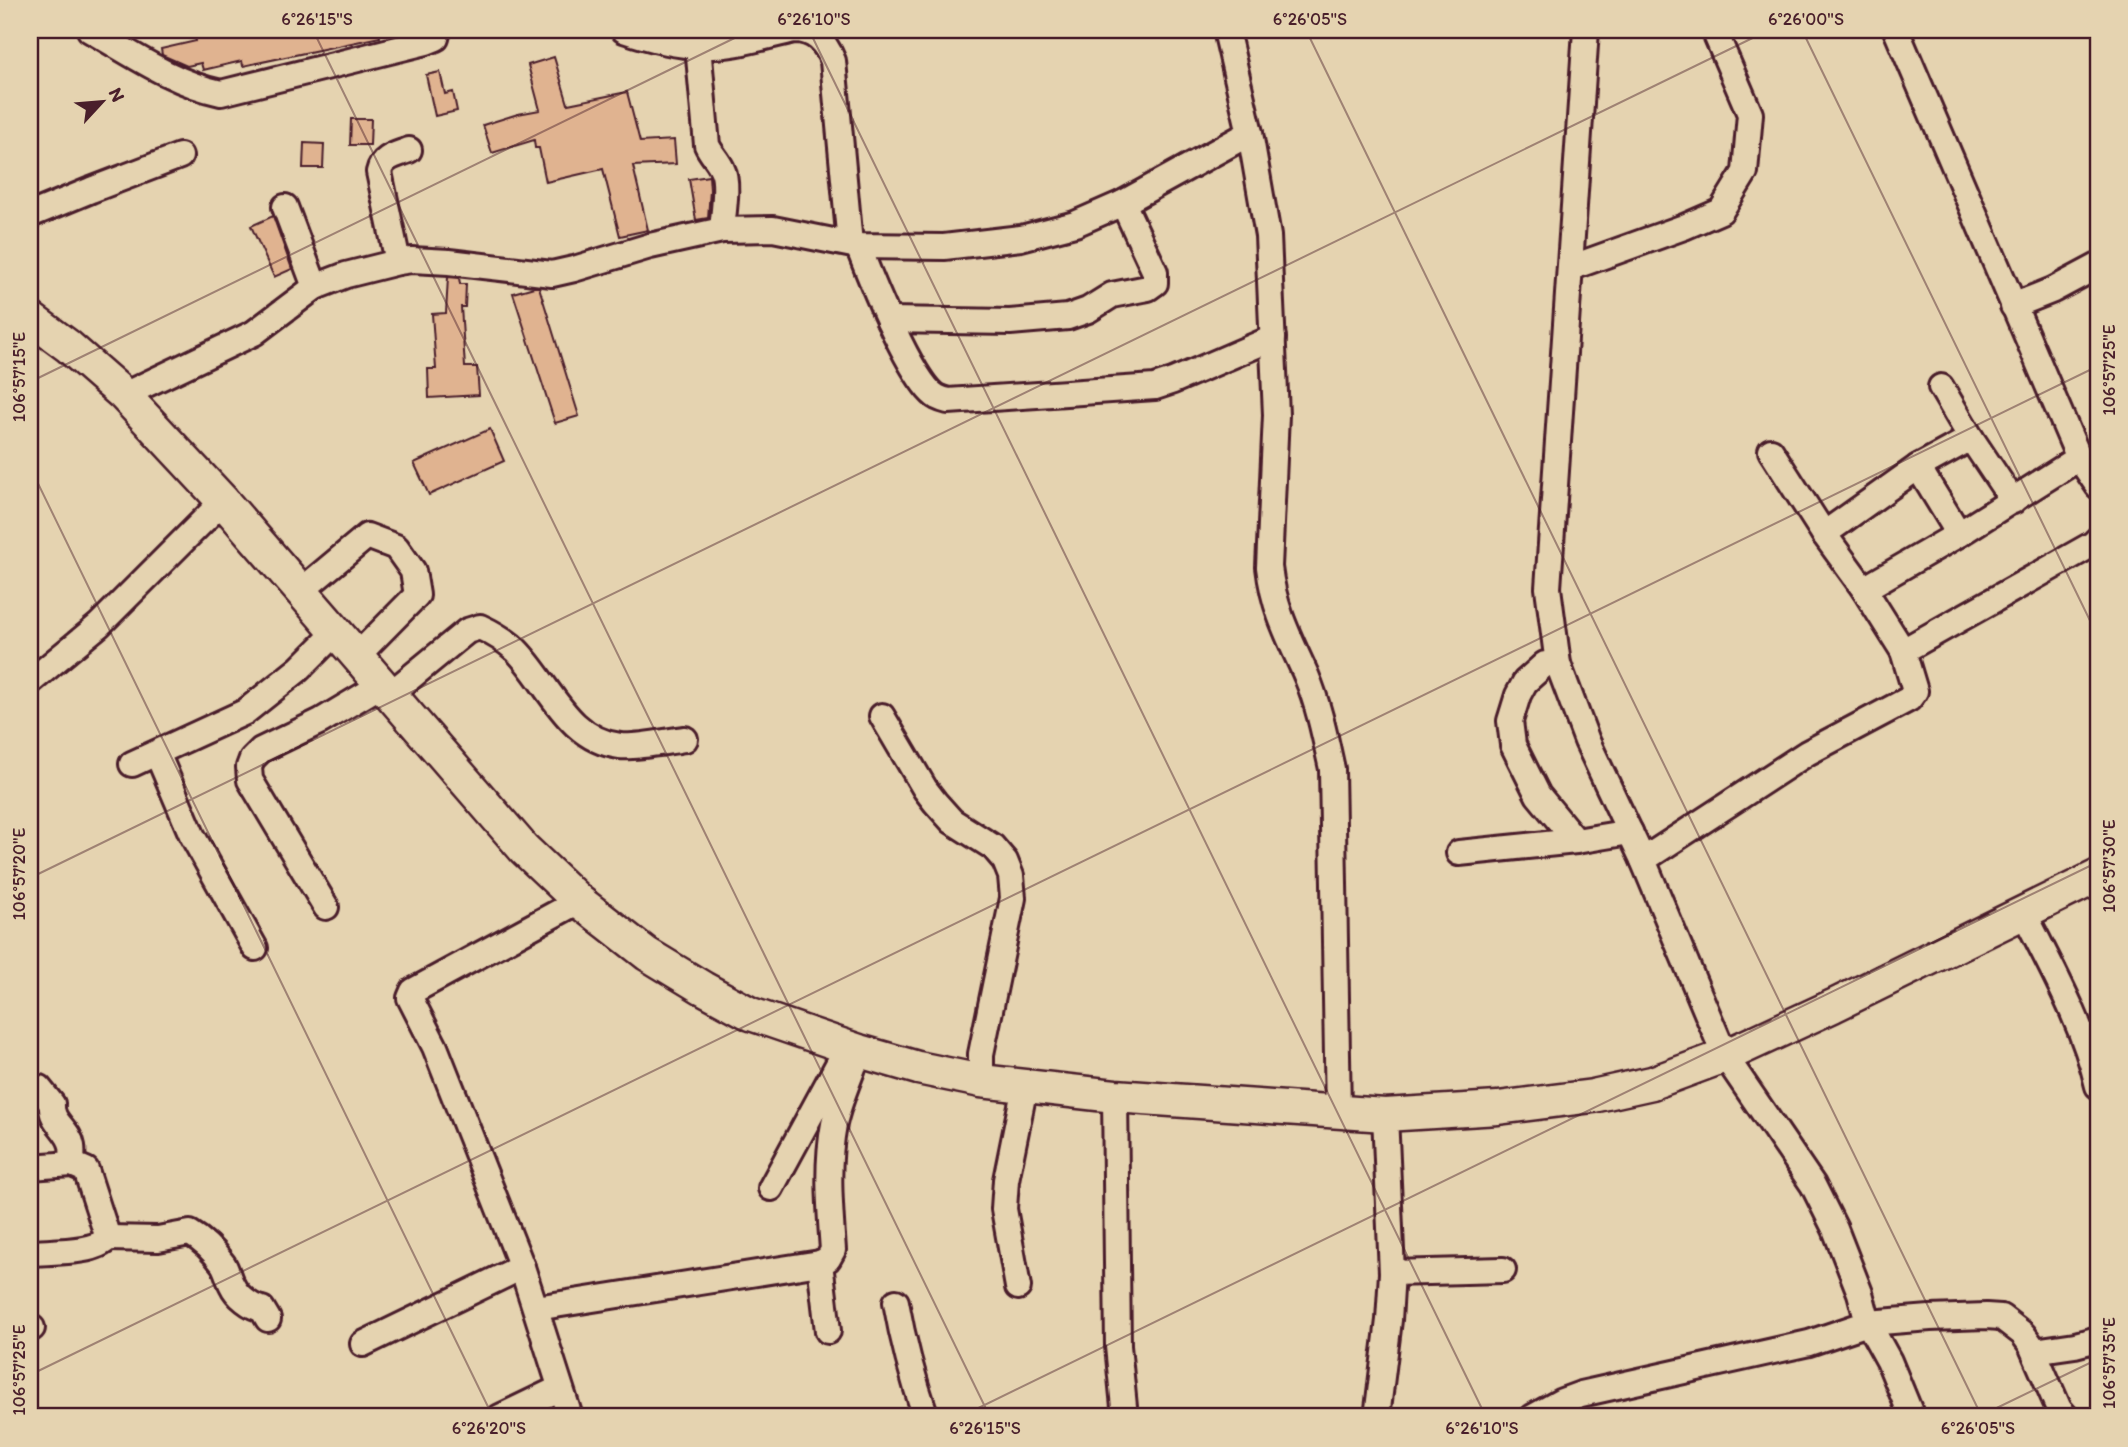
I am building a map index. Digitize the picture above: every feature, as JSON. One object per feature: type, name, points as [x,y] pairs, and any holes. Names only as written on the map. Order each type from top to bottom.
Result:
[{"type":"main road","points":[[30,318],[68,346],[124,395],[223,501],[524,849],[579,901],[648,954],[751,1014],[918,1068],[981,1080],[1115,1096],[1385,1115],[1498,1108],[1612,1093],[1652,1083],[1725,1056],[2098,876]]},
{"type":"street","points":[[90,30],[168,76],[196,88],[221,93],[426,42],[436,38],[438,30]]},
{"type":"street","points":[[625,30],[652,39],[712,40],[805,30],[828,46],[833,61],[854,245],[916,373],[936,397],[948,401],[1155,387],[1273,338]]},
{"type":"street","points":[[1226,30],[1250,133],[1268,236],[1276,415],[1269,567],[1275,600],[1287,637],[1321,714],[1332,769],[1338,1112]]},
{"type":"street","points":[[1570,268],[1721,211],[1745,172],[1750,114],[1714,30]]},
{"type":"street","points":[[1896,30],[2079,458],[2098,486]]},
{"type":"street","points":[[1592,31],[1570,268],[1548,588],[1558,664],[1587,741],[1643,860],[1725,1056],[1813,1185],[1839,1237],[1868,1323],[1889,1362],[1912,1417]]},
{"type":"street","points":[[712,40],[707,145],[723,170],[722,230]]},
{"type":"street","points":[[124,395],[254,333],[315,287],[346,275],[398,262],[449,262],[552,274],[650,246],[722,230],[773,229],[854,245],[944,247],[1021,239],[1075,224],[1122,203],[1250,133]]},
{"type":"street","points":[[398,262],[379,172],[384,160],[409,150]]},
{"type":"street","points":[[30,215],[180,156]]},
{"type":"street","points":[[889,320],[1010,322],[1068,317],[1088,310],[1112,295],[1148,288],[1155,283],[1155,272],[1122,203]]},
{"type":"street","points":[[285,207],[315,287]]},
{"type":"street","points":[[2013,306],[2053,290],[2098,266]]},
{"type":"street","points":[[1941,387],[2013,501]]},
{"type":"street","points":[[1824,534],[1918,467],[1971,438]]},
{"type":"street","points":[[1643,860],[1807,753],[1909,699],[1915,691],[1903,652],[1772,451]]},
{"type":"street","points":[[1864,589],[1959,534],[2079,458]]},
{"type":"street","points":[[1918,467],[1959,534]]},
{"type":"street","points":[[30,682],[99,625],[223,501]]},
{"type":"street","points":[[301,591],[367,536],[396,547],[413,571],[417,595],[358,655]]},
{"type":"street","points":[[1903,652],[2098,539]]},
{"type":"street","points":[[326,907],[250,780],[251,759],[261,750],[385,690],[467,631],[480,627],[496,634],[516,650],[571,721],[593,737],[620,746],[685,739]]},
{"type":"street","points":[[132,764],[245,712],[299,669],[335,632]]},
{"type":"street","points":[[1558,664],[1545,664],[1525,682],[1510,720],[1513,745],[1538,795],[1576,841]]},
{"type":"street","points":[[882,716],[935,802],[952,821],[993,847],[1005,861],[1011,876],[1013,898],[981,1054],[981,1080]]},
{"type":"street","points":[[157,752],[192,835],[255,948]]},
{"type":"street","points":[[1459,853],[1576,841],[1630,832]]},
{"type":"street","points":[[570,1417],[522,1267],[435,1047],[410,998],[413,991],[579,901]]},
{"type":"street","points":[[2024,913],[2085,1041],[2098,1086]]},
{"type":"street","points":[[771,1188],[853,1049]]},
{"type":"street","points":[[536,1308],[820,1263],[828,1259],[833,1250],[829,1176],[835,1121],[853,1049]]},
{"type":"street","points":[[1018,1287],[1004,1209],[1006,1180],[1025,1086]]},
{"type":"street","points":[[39,1088],[52,1104],[54,1119],[72,1144],[72,1164]]},
{"type":"street","points":[[1115,1096],[1118,1346],[1125,1417]]},
{"type":"street","points":[[1377,1417],[1392,1273],[1385,1115]]},
{"type":"street","points":[[30,1167],[72,1164],[86,1170],[108,1238]]},
{"type":"street","points":[[108,1238],[158,1239],[190,1233],[204,1242],[224,1265],[238,1294],[256,1308],[262,1309],[268,1319]]},
{"type":"street","points":[[30,1253],[87,1248],[102,1245],[108,1238]]},
{"type":"street","points":[[820,1263],[828,1331]]},
{"type":"street","points":[[363,1344],[522,1267]]},
{"type":"street","points":[[1392,1273],[1503,1270]]},
{"type":"street","points":[[896,1302],[903,1346],[926,1417]]},
{"type":"street","points":[[1533,1417],[1581,1394],[1809,1343],[1868,1323],[1930,1318],[2001,1317],[2023,1334],[2034,1351],[2059,1409],[2066,1417]]},
{"type":"street","points":[[2034,1351],[2098,1339]]},
{"type":"street","points":[[500,1417],[560,1388]]},
{"type":"building","points":[[194,30],[379,30],[380,37],[243,66],[242,61],[203,70],[201,63],[187,66],[162,55],[161,49],[196,41]]},
{"type":"building","points":[[554,57],[568,104],[627,92],[640,142],[674,140],[676,164],[633,166],[648,230],[620,236],[603,169],[546,182],[539,148],[535,148],[534,140],[492,153],[483,125],[540,110],[528,65]]},
{"type":"building","points":[[440,72],[445,94],[453,92],[457,111],[435,116],[426,75]]},
{"type":"building","points":[[351,119],[371,119],[370,145],[350,145]]},
{"type":"building","points":[[304,143],[324,144],[323,168],[303,168]]},
{"type":"building","points":[[709,176],[708,218],[696,220],[689,179]]},
{"type":"building","points":[[273,216],[292,269],[274,277],[251,226]]},
{"type":"building","points":[[448,277],[459,278],[460,284],[466,284],[465,307],[461,307],[465,367],[477,367],[479,395],[429,398],[428,369],[436,369],[432,314],[446,313]]},
{"type":"building","points":[[539,287],[579,416],[555,423],[513,293]]},
{"type":"building","points":[[490,429],[504,461],[429,495],[414,463]]}]
